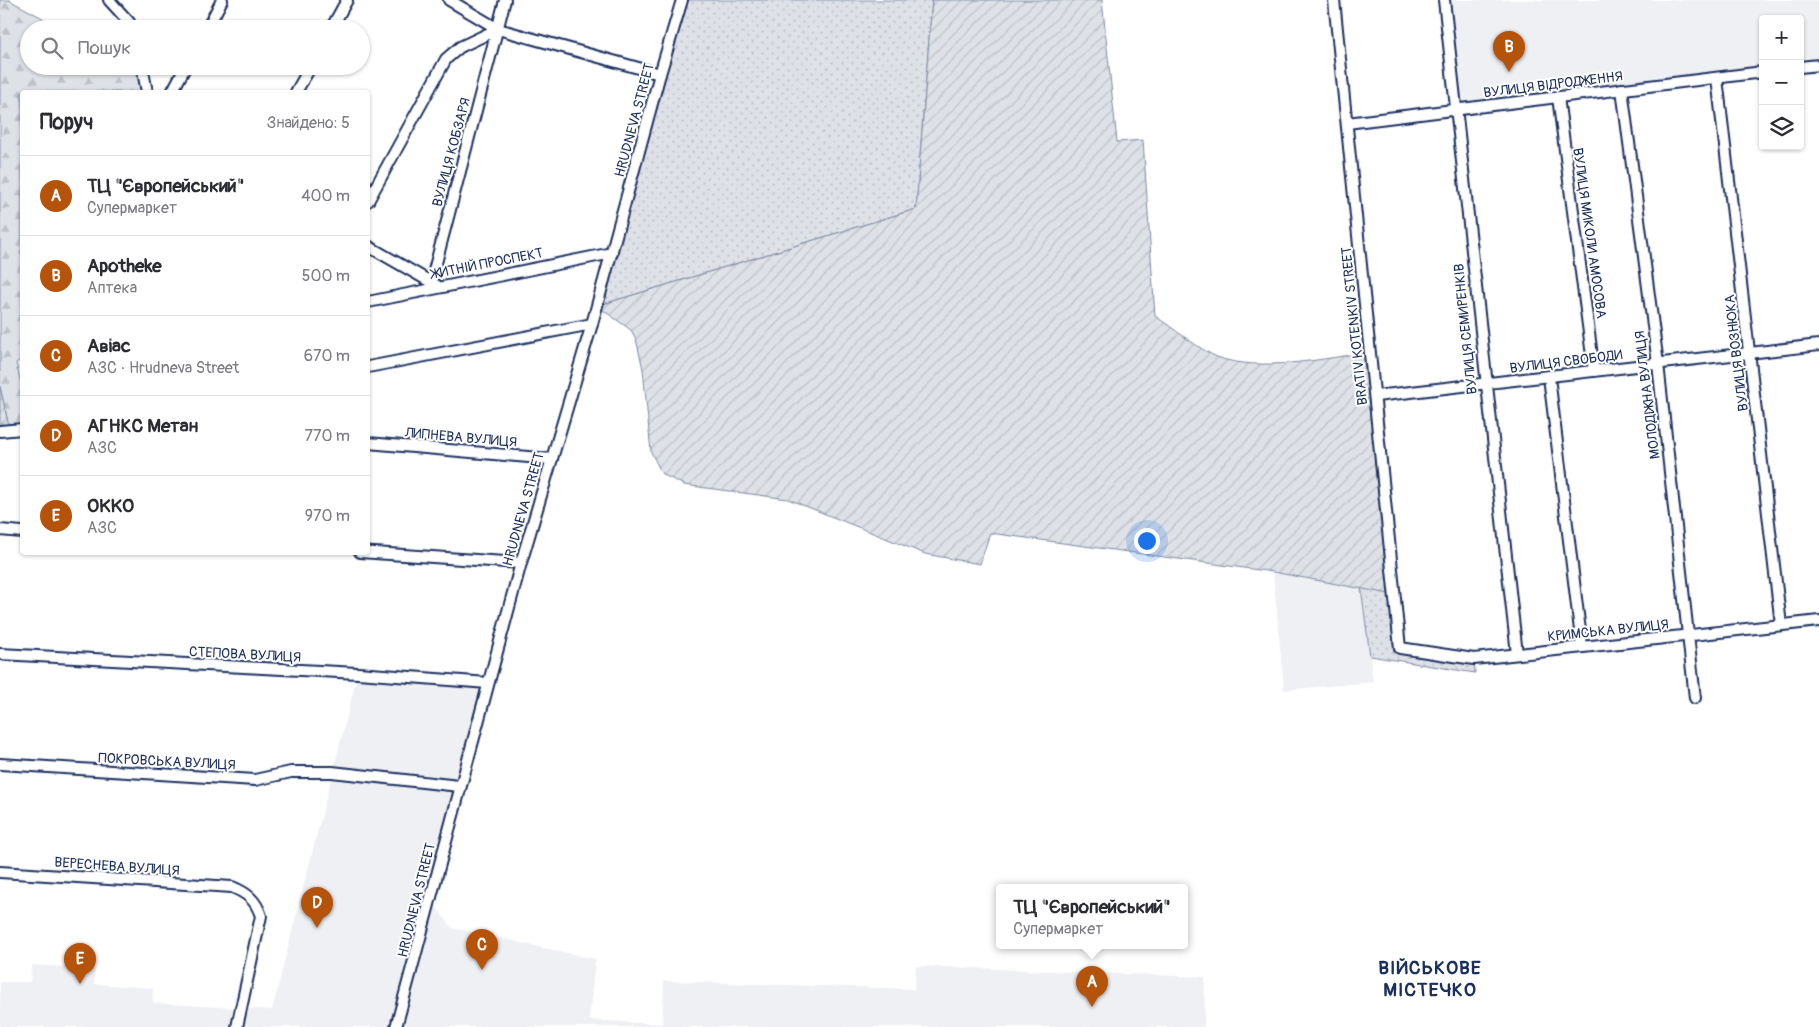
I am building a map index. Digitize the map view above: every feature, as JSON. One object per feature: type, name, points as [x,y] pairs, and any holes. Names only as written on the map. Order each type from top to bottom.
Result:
[{"type":"street","points":[[109,0],[127,20]]},
{"type":"street","points":[[212,20],[222,0]]},
{"type":"street","points":[[337,20],[347,0]]},
{"type":"street","points":[[449,0],[498,28],[660,74]]},
{"type":"street","name":"ВУЛИЦЯ КОБЗАРЯ","points":[[435,284],[505,0]]},
{"type":"street","name":"HRUDNEVA STREET","points":[[396,1027],[521,562],[592,324],[682,0]]},
{"type":"street","name":"BRATIV KOTENKIV STREET","points":[[1334,0],[1376,396],[1400,648]]},
{"type":"street","name":"ВУЛИЦЯ СЕМИРЕНКІВ","points":[[1444,0],[1516,654]]},
{"type":"street","points":[[370,197],[446,59],[460,47],[498,28]]},
{"type":"street","points":[[1804,67],[1819,65]]},
{"type":"street","name":"ВУЛИЦЯ ВІДРОДЖЕННЯ","points":[[1347,123],[1759,73]]},
{"type":"street","points":[[144,75],[147,90]]},
{"type":"street","points":[[173,90],[181,75]]},
{"type":"street","points":[[297,90],[306,75]]},
{"type":"street","name":"ВУЛИЦЯ ВОЗНЮКА","points":[[1717,78],[1781,625]]},
{"type":"street","name":"МОЛОДІЖНА ВУЛИЦЯ","points":[[1622,90],[1658,364],[1695,698]]},
{"type":"street","name":"ВУЛИЦЯ МИКОЛИ АМОСОВА","points":[[1558,97],[1594,371]]},
{"type":"street","points":[[370,247],[435,284]]},
{"type":"street","name":"ЖИТНІЙ ПРОСПЕКТ","points":[[370,301],[435,284],[612,253]]},
{"type":"street","points":[[370,367],[592,324]]},
{"type":"street","name":"ВУЛИЦЯ СВОБОДИ","points":[[1376,396],[1819,345]]},
{"type":"street","points":[[1550,376],[1582,647]]},
{"type":"street","points":[[0,431],[20,429]]},
{"type":"street","name":"ЛИПНЕВА ВУЛИЦЯ","points":[[370,443],[552,459]]},
{"type":"street","points":[[0,530],[20,532]]},
{"type":"street","points":[[370,553],[521,562]]},
{"type":"street","name":"КРИМСЬКА ВУЛИЦЯ","points":[[1400,648],[1474,659],[1819,621]]},
{"type":"street","name":"СТЕПОВА ВУЛИЦЯ","points":[[0,654],[358,673],[488,683]]},
{"type":"street","name":"ПОКРОВСЬКА ВУЛИЦЯ","points":[[0,764],[255,780],[291,772],[332,772],[460,786]]},
{"type":"street","name":"ВЕРЕСНЕВА ВУЛИЦЯ","points":[[0,872],[232,887],[252,898],[258,906],[260,916],[237,1027]]},
{"type":"shaded area","points":[[1444,0],[1819,0],[1819,65],[1804,67],[1804,15],[1759,15],[1759,72],[1456,110]]},
{"type":"shaded area","points":[[1273,572],[1361,587],[1373,682],[1284,690]]},
{"type":"shaded area","points":[[358,673],[488,683],[431,900],[452,928],[595,959],[589,1020],[662,1024],[664,981],[914,989],[916,966],[1205,977],[1204,1027],[0,1027],[0,982],[30,982],[32,965],[95,969],[94,984],[153,988],[153,1003],[272,1010]]},
{"type":"green space","points":[[0,0],[9,0],[46,20],[20,20],[20,75],[141,75],[146,90],[20,90],[20,360],[16,363],[20,379],[20,429],[10,431],[0,387]]},
{"type":"green space","points":[[682,0],[932,0],[916,209],[597,306]]},
{"type":"green space","points":[[932,0],[1102,0],[1117,142],[1143,140],[1155,316],[1210,354],[1234,362],[1252,364],[1293,363],[1370,352],[1395,595],[1273,572],[990,533],[980,564],[925,554],[788,499],[684,485],[662,474],[651,452],[643,369],[636,339],[631,330],[597,306],[916,209]]},
{"type":"green space","points":[[0,387],[10,431],[0,431]]},
{"type":"green space","points":[[1361,587],[1395,595],[1400,648],[1474,659],[1475,673],[1370,656]]},
{"type":"place","name":"Apotheke","points":[[1509,72]]},
{"type":"place","name":"АГНКС Метан","points":[[317,928]]},
{"type":"place","name":"Авіас","points":[[482,970]]},
{"type":"place","name":"OKKO","points":[[80,984]]},
{"type":"place","name":"ТЦ \"Європейський\"","points":[[1092,1007]]},
{"type":"district","name":"ВІЙСЬКОВЕ МІСТЕЧКО","points":[[1430,978]]}]
